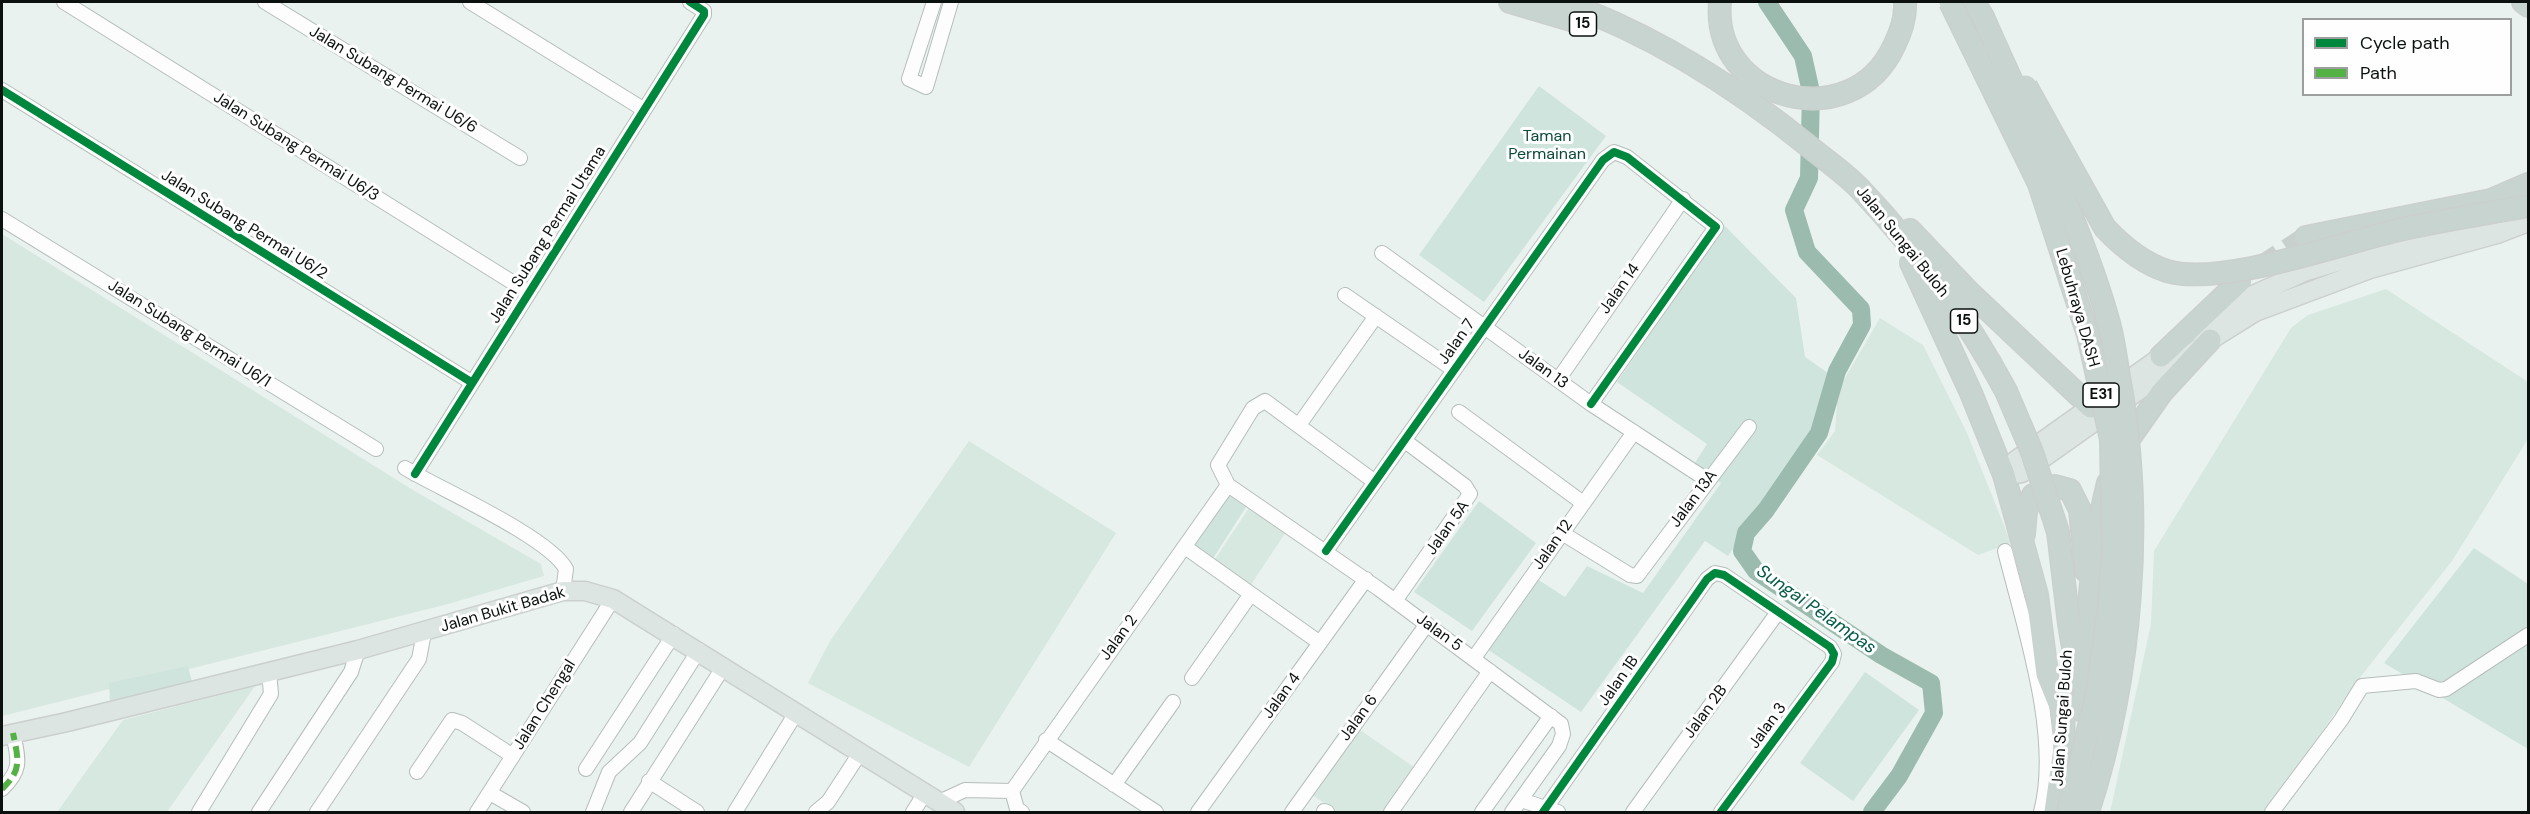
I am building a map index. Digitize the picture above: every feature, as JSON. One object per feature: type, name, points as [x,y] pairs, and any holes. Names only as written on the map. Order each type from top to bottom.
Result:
[{"type":"highway","name":"Jalan Sungai Buloh","points":[[1510,2],[1657,45]]},
{"type":"highway","name":"Jalan Sungai Buloh","points":[[1562,2],[1606,17],[1657,45],[1737,92],[1775,119],[1848,178],[1875,206],[1961,316],[2006,391],[2032,452],[2058,532],[2069,624],[2071,711],[2055,813]]},
{"type":"highway","points":[[1720,2],[1723,29],[1730,51],[1745,69],[1762,86],[1784,95],[1807,99],[1831,98],[1852,90],[1873,75],[1888,58],[1901,33],[1905,2]]},
{"type":"highway","name":"Lebuhraya DASH","points":[[1950,2],[2039,184],[2088,335],[2111,440],[2113,552],[2109,605],[2097,693],[2068,813]]},
{"type":"highway","points":[[2524,2],[2529,5]]},
{"type":"highway","points":[[1978,9],[2062,146],[2104,228],[2121,246],[2143,260],[2168,271],[2197,274],[2234,271],[2400,230],[2529,206]]},
{"type":"highway","name":"Lebuhraya DASH","points":[[1978,9],[2074,218],[2110,325],[2129,429],[2133,556],[2123,656],[2101,775],[2088,813]]},
{"type":"highway","points":[[2306,237],[2491,200],[2529,184]]},
{"type":"highway","points":[[1875,206],[1892,214],[1920,239],[1969,292],[2091,407]]},
{"type":"highway","points":[[1897,232],[1971,393],[2004,476],[2015,547],[2037,595],[2047,674],[2071,711],[2088,693],[2090,675],[2089,606],[2080,510],[2070,490],[2055,486],[2033,495],[2015,547]]},
{"type":"highway","points":[[2161,356],[2239,282]]},
{"type":"highway","points":[[2089,606],[2103,503],[2110,474],[2125,443],[2162,392],[2210,340]]},
{"type":"highway","name":"Jalan Sungai Buloh","points":[[2071,711],[2085,754],[2081,813]]},
{"type":"main road","points":[[2004,476],[2016,460],[2161,356],[2251,296],[2304,272],[2409,240],[2486,223],[2529,206]]},
{"type":"main road","points":[[2004,476],[2022,473],[2210,340],[2254,312],[2370,269],[2497,234],[2529,222]]},
{"type":"main road","name":"Jalan Bukit Badak","points":[[7,735],[424,633],[563,591],[585,591],[613,598],[674,634],[956,813]]},
{"type":"street","name":"Jalan Subang Permai U6/3","points":[[64,2],[528,292]]},
{"type":"street","name":"Jalan Subang Permai U6/6","points":[[265,2],[520,158]]},
{"type":"street","points":[[470,2],[644,110]]},
{"type":"street","name":"Jalan Subang Permai Utama","points":[[563,591],[566,568],[556,555],[500,519],[410,471],[471,382],[705,12],[690,2]]},
{"type":"street","points":[[934,2],[909,79],[926,87],[951,2]]},
{"type":"street","name":"Jalan Subang Permai U6/2","points":[[2,90],[471,382]]},
{"type":"street","name":"Jalan 7","points":[[1326,551],[1603,160],[1614,152],[1627,157],[1683,199]]},
{"type":"street","points":[[1591,404],[1716,227],[1712,221],[1683,199]]},
{"type":"street","name":"Jalan 14","points":[[1558,380],[1683,199]]},
{"type":"street","name":"Jalan Subang Permai U6/1","points":[[2,219],[376,449]]},
{"type":"street","name":"Jalan 13","points":[[1382,253],[1591,404],[1707,480]]},
{"type":"street","points":[[1345,295],[1454,370]]},
{"type":"street","points":[[1299,425],[1376,316]]},
{"type":"street","points":[[1228,485],[1219,469],[1221,457],[1257,404],[1269,403],[1375,482]]},
{"type":"street","points":[[1459,412],[1582,503]]},
{"type":"street","name":"Jalan 13A","points":[[1562,532],[1632,576],[1639,573],[1749,427]]},
{"type":"street","name":"Jalan 12","points":[[1473,658],[1634,432]]},
{"type":"street","name":"Jalan 5A","points":[[1395,601],[1470,494],[1465,486],[1405,441]]},
{"type":"street","name":"Jalan 2","points":[[1012,791],[1228,485]]},
{"type":"street","name":"Jalan 5","points":[[1228,485],[1326,551],[1551,716]]},
{"type":"street","points":[[1185,547],[1320,642]]},
{"type":"street","points":[[2015,547],[2041,704],[2047,761],[2046,795],[2042,813]]},
{"type":"street","name":"Jalan 1B","points":[[1549,811],[1707,579],[1715,573],[1724,575],[1778,612]]},
{"type":"street","name":"Jalan 4","points":[[1198,813],[1365,579]]},
{"type":"street","points":[[1192,678],[1251,594]]},
{"type":"street","name":"Jalan Chengal","points":[[477,813],[613,598]]},
{"type":"street","name":"Jalan 3","points":[[1723,812],[1832,662],[1834,654],[1830,647],[1778,612]]},
{"type":"street","name":"Jalan 2B","points":[[1633,813],[1778,612]]},
{"type":"street","name":"Jalan 6","points":[[1292,813],[1427,624]]},
{"type":"street","points":[[317,813],[419,658],[424,633]]},
{"type":"street","points":[[586,769],[674,634]]},
{"type":"street","points":[[2272,813],[2341,720],[2362,686],[2416,681],[2439,690],[2446,689],[2529,635]]},
{"type":"street","points":[[259,813],[351,672],[358,650]]},
{"type":"street","points":[[593,813],[609,772],[640,743],[699,650]]},
{"type":"street","points":[[631,813],[649,781],[724,666]]},
{"type":"street","points":[[1391,813],[1490,671]]},
{"type":"street","points":[[199,813],[272,694],[269,672]]},
{"type":"street","points":[[1114,785],[1173,702]]},
{"type":"street","points":[[735,813],[796,713]]},
{"type":"street","points":[[1482,813],[1551,716],[1561,724],[1562,739],[1512,813]]},
{"type":"street","points":[[417,772],[452,720],[462,723],[513,756]]},
{"type":"street","points":[[2,789],[15,773],[19,763],[7,735]]},
{"type":"street","points":[[1046,740],[1156,813]]},
{"type":"street","points":[[816,813],[828,802],[860,753]]},
{"type":"street","points":[[649,781],[697,813]]},
{"type":"street","points":[[913,813],[932,797],[965,790],[1012,791],[1017,809],[1022,813]]},
{"type":"street","points":[[490,793],[523,813]]},
{"type":"street","points":[[1521,800],[1549,811]]},
{"type":"shaded area","points":[[2,234],[413,490],[541,564],[544,576],[448,604],[2,716]]},
{"type":"shaded area","points":[[2386,289],[2528,382],[2528,439],[2452,561],[2354,685],[2267,812],[2110,812],[2151,624],[2154,551],[2291,328],[2308,315]]},
{"type":"shaded area","points":[[1880,318],[1923,345],[1967,433],[2011,543],[1978,555],[1817,455],[1835,431],[1838,390]]},
{"type":"shaded area","points":[[969,441],[1116,533],[969,767],[808,683],[830,641]]},
{"type":"shaded area","points":[[1249,508],[1286,532],[1250,586],[1213,562]]},
{"type":"shaded area","points":[[255,686],[167,812],[57,812],[123,720]]},
{"type":"shaded area","points":[[1357,728],[1414,767],[1383,812],[1338,812],[1311,794]]},
{"type":"green space","name":"Taman Permainan","points":[[1539,86],[1606,136],[1484,302],[1419,255]]},
{"type":"green space","points":[[1725,226],[1796,298],[1805,357],[1831,375],[1812,433],[1728,556],[1705,541],[1581,712],[1487,649],[1537,579],[1565,597],[1587,566],[1643,593],[1721,483],[1693,466],[1707,444],[1617,382]]},
{"type":"green space","points":[[1226,493],[1246,507],[1212,560],[1190,545]]},
{"type":"green space","points":[[1479,501],[1536,543],[1472,631],[1414,592]]},
{"type":"green space","points":[[2474,548],[2528,584],[2528,749],[2384,663]]},
{"type":"green space","points":[[188,666],[193,686],[110,704],[109,683]]},
{"type":"green space","points":[[1865,672],[1919,710],[1853,801],[1800,763]]},
{"type":"waterway","name":"Sungai Pelampas","points":[[1767,2],[1803,56],[1811,92],[1809,178],[1794,210],[1807,252],[1861,309],[1862,325],[1837,371],[1819,433],[1766,510],[1746,533],[1742,551],[1756,571],[1881,655],[1931,683],[1934,713],[1899,776],[1872,812]]},
{"type":"tunnel","points":[[2261,266],[2306,237]]},
{"type":"marked path","points":[[2,789],[16,769],[13,733]]},
{"type":"cycle path","points":[[415,474],[704,15],[704,11],[690,2]]},
{"type":"cycle path","points":[[2,90],[471,382]]},
{"type":"cycle path","points":[[1326,551],[1603,160],[1614,152],[1627,157],[1716,227],[1591,404]]},
{"type":"cycle path","points":[[1543,812],[1707,579],[1715,573],[1724,575],[1830,647],[1834,654],[1832,662],[1721,812]]}]
